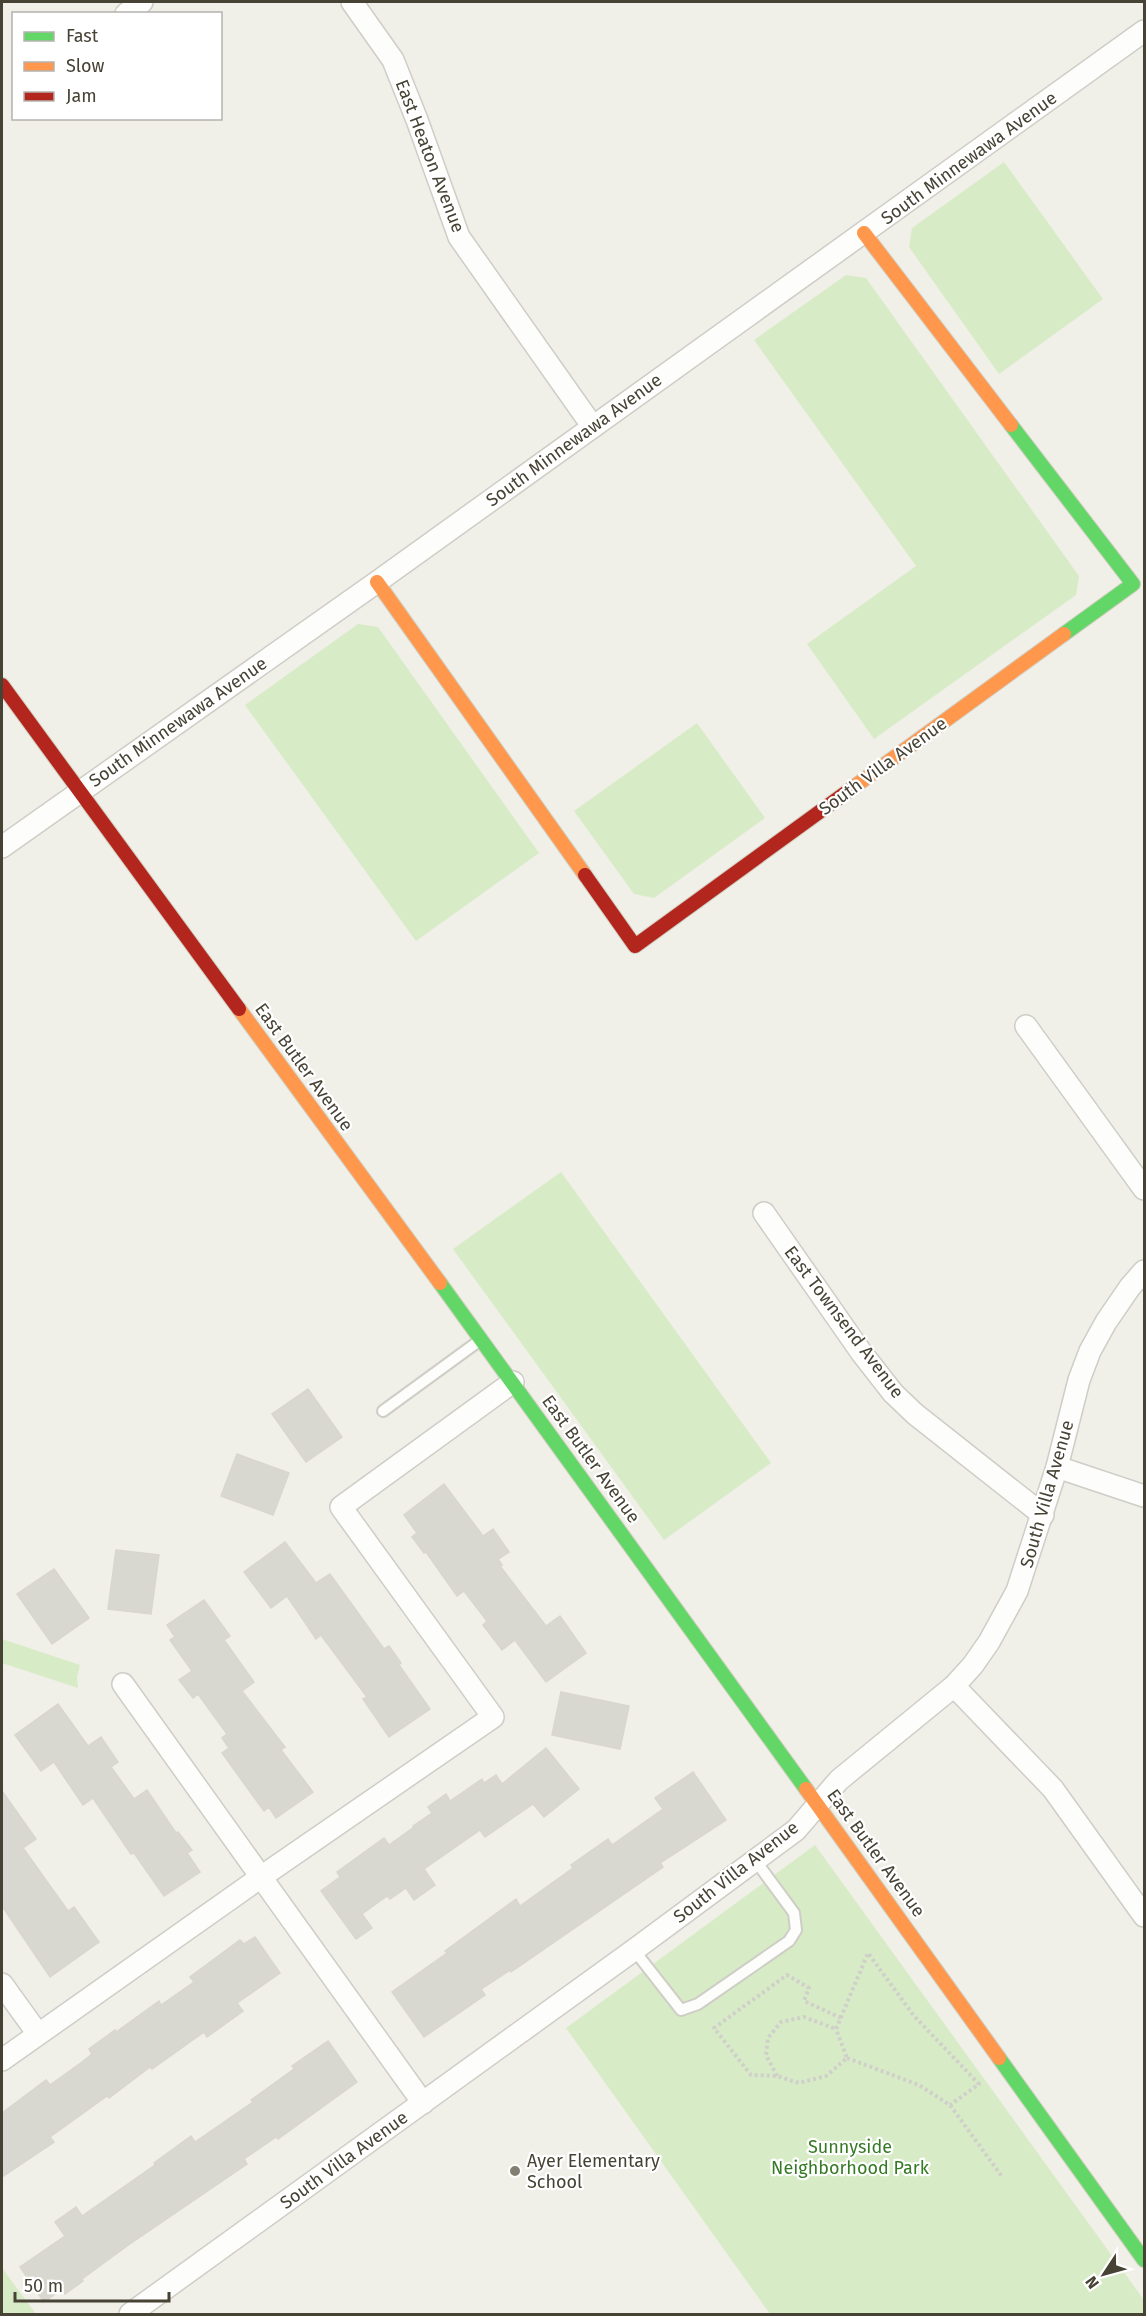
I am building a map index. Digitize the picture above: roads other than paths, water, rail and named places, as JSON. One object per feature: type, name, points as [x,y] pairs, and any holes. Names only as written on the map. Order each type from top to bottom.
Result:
[{"type":"street","points":[[129,12],[142,2]]},
{"type":"street","name":"East Heaton Avenue","points":[[352,2],[393,60],[459,237],[593,427]]},
{"type":"street","name":"South Minnewawa Avenue","points":[[2,847],[593,427],[1144,31]]},
{"type":"street","name":"South Villa Avenue","points":[[376,582],[636,946],[1133,584],[864,233]]},
{"type":"street","name":"East Butler Avenue","points":[[2,685],[482,1339],[1144,2260]]},
{"type":"street","points":[[1026,1026],[1144,1189]]},
{"type":"street","name":"East Townsend Avenue","points":[[764,1214],[861,1352],[893,1393],[915,1414],[1042,1515]]},
{"type":"street","name":"South Villa Avenue","points":[[130,2314],[634,1950],[796,1830],[839,1780],[954,1686],[989,1642],[1013,1599],[1057,1467],[1079,1380],[1090,1351],[1106,1322],[1144,1271]]},
{"type":"street","points":[[2,2060],[261,1876],[493,1717],[341,1507],[513,1382]]},
{"type":"street","points":[[1057,1467],[1144,1496]]},
{"type":"street","points":[[123,1684],[423,2103]]},
{"type":"street","points":[[954,1686],[1053,1790],[1144,1916]]},
{"type":"street","points":[[2,1984],[38,2034]]},
{"type":"lane","points":[[383,1411],[482,1339]]},
{"type":"lane","points":[[634,1950],[681,2010],[698,2004],[789,1941],[796,1930],[794,1913],[755,1860]]},
{"type":"place","name":"Ayer Elementary School","points":[[515,2171]]},
{"type":"park label","name":"Sunnyside Neighborhood Park","points":[[850,2157]]}]
